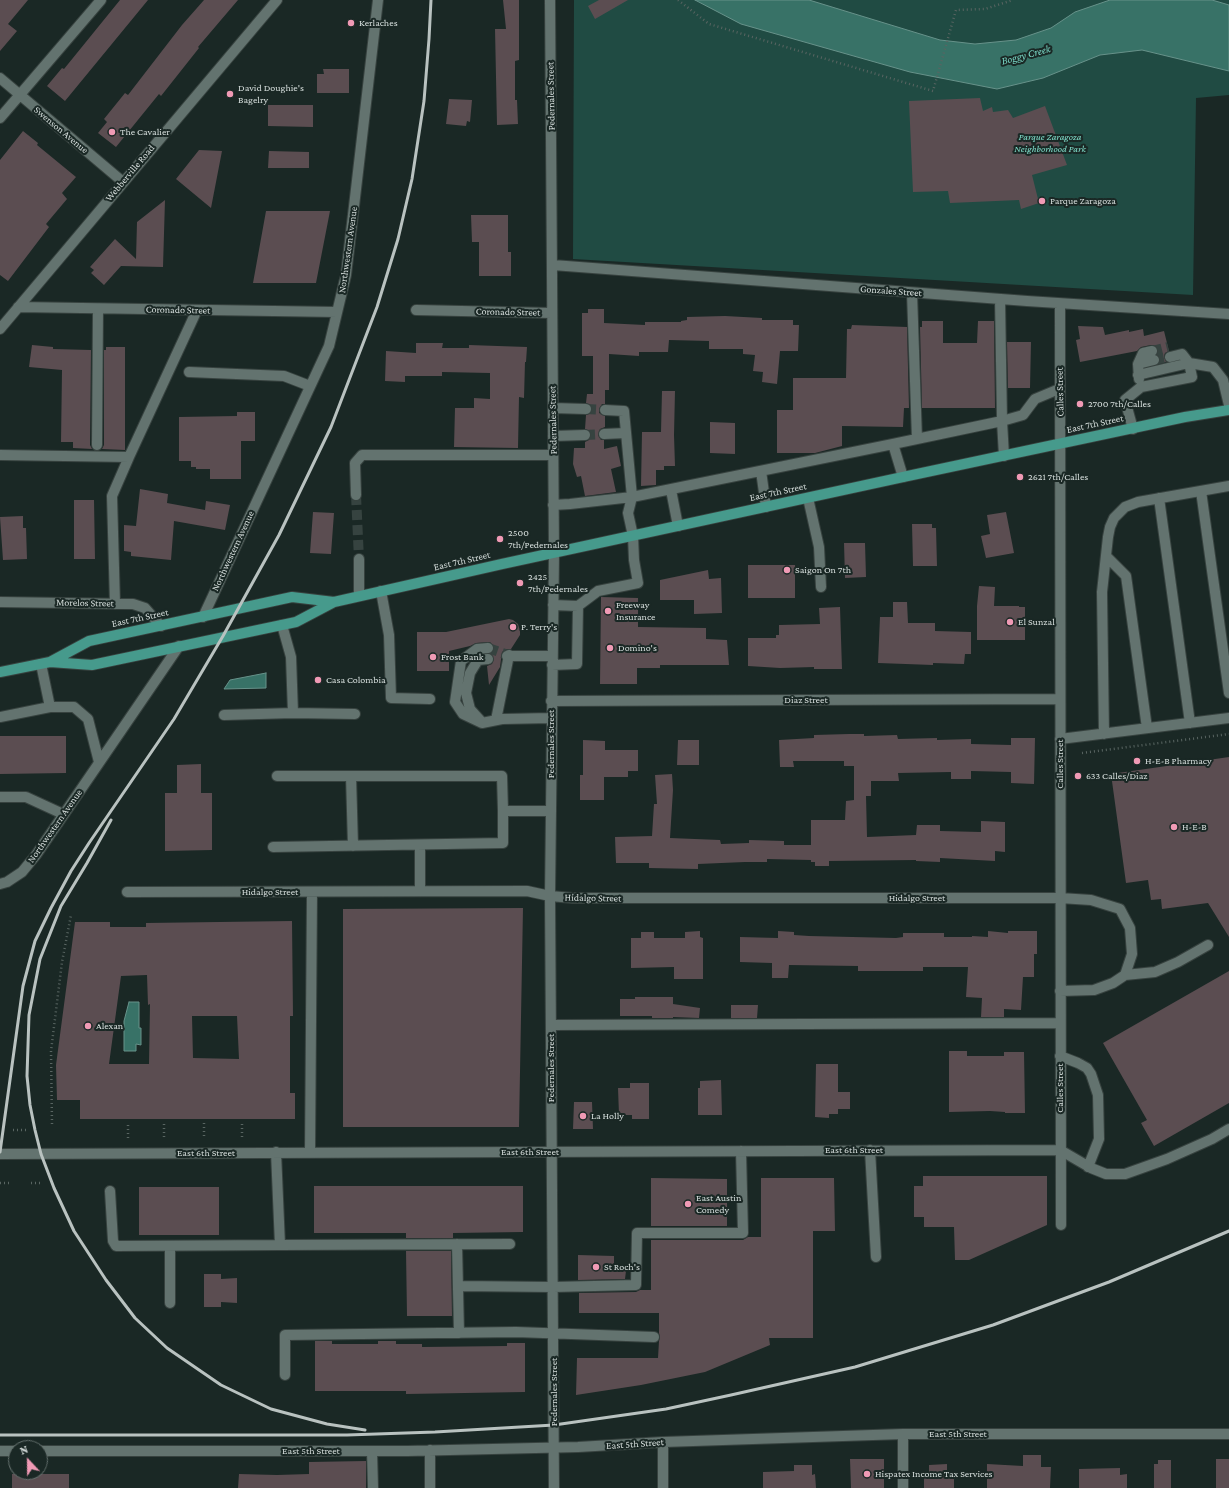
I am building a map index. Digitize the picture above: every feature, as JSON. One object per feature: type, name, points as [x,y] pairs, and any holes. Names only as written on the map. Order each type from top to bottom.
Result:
[{"type":"main road","name":"East 7th Street","points":[[0,672],[46,663],[92,665],[282,625],[296,622],[334,602],[381,591],[1060,444],[1229,410]]},
{"type":"main road","name":"East 7th Street","points":[[46,663],[89,641],[292,598],[334,602]]},
{"type":"street","points":[[0,118],[101,0]]},
{"type":"street","name":"Webberville Road","points":[[0,328],[277,0]]},
{"type":"street","name":"Northwestern Avenue","points":[[203,617],[329,346],[346,275],[378,0]]},
{"type":"street","name":"Pedernales Street","points":[[550,0],[554,505],[550,811],[555,1448],[554,1488]]},
{"type":"street","name":"Swenson Avenue","points":[[0,78],[123,182]]},
{"type":"street","name":"Gonzales Street","points":[[553,265],[1060,304],[1229,314]]},
{"type":"street","points":[[912,292],[917,440]]},
{"type":"street","points":[[1000,299],[1004,456]]},
{"type":"street","name":"Calles Street","points":[[1060,304],[1061,1225]]},
{"type":"street","name":"Coronado Street","points":[[18,307],[337,312]]},
{"type":"street","points":[[98,309],[98,445]]},
{"type":"street","points":[[115,604],[112,496],[128,457],[197,310]]},
{"type":"street","name":"Coronado Street","points":[[416,310],[552,313]]},
{"type":"street","points":[[1133,429],[1125,400],[1141,387],[1192,377],[1189,363],[1182,354],[1169,352]]},
{"type":"street","points":[[1141,387],[1138,369],[1143,353],[1153,356]]},
{"type":"street","points":[[1138,369],[1189,363],[1213,367],[1223,380],[1229,405]]},
{"type":"street","points":[[189,372],[284,376],[310,386]]},
{"type":"street","points":[[554,505],[632,497],[671,490],[760,470],[917,440],[1002,421],[1023,416],[1035,399],[1059,389]]},
{"type":"street","points":[[553,408],[586,409]]},
{"type":"street","points":[[553,605],[578,606],[598,592],[638,583],[634,560],[633,536],[628,513],[632,497],[624,411],[605,410]]},
{"type":"street","points":[[604,434],[626,433]]},
{"type":"street","points":[[553,436],[585,435]]},
{"type":"street","points":[[893,444],[903,478]]},
{"type":"street","points":[[0,455],[128,457]]},
{"type":"street","points":[[356,494],[355,463],[362,455],[553,455]]},
{"type":"street","points":[[760,470],[766,507]]},
{"type":"street","points":[[1104,734],[1102,592],[1110,527],[1114,518],[1125,507],[1138,502],[1229,486]]},
{"type":"street","points":[[671,490],[678,526]]},
{"type":"street","points":[[1201,491],[1229,693]]},
{"type":"street","points":[[808,498],[818,547],[821,587]]},
{"type":"street","points":[[1159,498],[1190,723]]},
{"type":"street","points":[[1106,556],[1126,576],[1147,728]]},
{"type":"street","points":[[359,559],[359,596]]},
{"type":"street","points":[[381,591],[389,635],[391,698],[430,699]]},
{"type":"street","name":"Morelos Street","points":[[0,602],[133,604],[145,608],[161,626]]},
{"type":"street","points":[[496,720],[508,655],[577,664],[578,606]]},
{"type":"street","points":[[282,625],[291,657],[293,713]]},
{"type":"street","name":"Northwestern Avenue","points":[[3,883],[22,872],[36,854],[179,646]]},
{"type":"street","points":[[488,648],[477,649],[461,661],[455,702],[463,714],[482,724],[496,720],[551,718]]},
{"type":"street","points":[[482,724],[470,709],[466,693],[470,672],[478,660],[488,659]]},
{"type":"street","points":[[46,663],[50,707]]},
{"type":"street","name":"Diaz Street","points":[[551,701],[1060,699]]},
{"type":"street","points":[[0,717],[50,707],[74,707],[88,719],[99,762]]},
{"type":"street","points":[[224,715],[293,713],[355,714]]},
{"type":"street","points":[[1060,739],[1229,718]]},
{"type":"street","points":[[273,847],[503,843],[502,776],[277,776]]},
{"type":"street","points":[[351,776],[353,846]]},
{"type":"street","points":[[0,797],[26,797],[63,814]]},
{"type":"street","points":[[503,812],[550,811]]},
{"type":"street","points":[[420,845],[420,891]]},
{"type":"street","name":"Hidalgo Street","points":[[127,892],[527,891],[550,896],[572,898],[1060,898],[1091,900],[1120,909],[1130,928],[1132,954],[1125,975]]},
{"type":"street","points":[[310,1152],[312,892]]},
{"type":"street","points":[[1060,991],[1094,990],[1113,983],[1125,975],[1155,972],[1178,962],[1208,945]]},
{"type":"street","points":[[551,1025],[1060,1023]]},
{"type":"street","points":[[1060,1056],[1087,1068],[1091,1074],[1098,1095],[1098,1139],[1088,1167]]},
{"type":"street","points":[[1060,1150],[1088,1167],[1106,1174],[1125,1174],[1167,1159],[1229,1129]]},
{"type":"street","points":[[870,1150],[876,1257]]},
{"type":"street","name":"East 6th Street","points":[[0,1154],[1060,1150]]},
{"type":"street","points":[[458,1286],[553,1287],[636,1285],[637,1232],[743,1232],[741,1151]]},
{"type":"street","points":[[276,1152],[280,1246]]},
{"type":"street","points":[[110,1191],[112,1242],[118,1246],[510,1244]]},
{"type":"street","points":[[457,1244],[459,1333]]},
{"type":"street","points":[[170,1246],[170,1303]]},
{"type":"street","points":[[285,1376],[285,1335],[554,1333],[654,1337]]},
{"type":"street","points":[[903,1434],[903,1488]]},
{"type":"street","name":"East 5th Street","points":[[48,1451],[372,1451],[555,1448],[663,1442],[903,1434],[1229,1434]]},
{"type":"street","points":[[663,1442],[663,1488]]},
{"type":"street","points":[[430,1450],[430,1488]]},
{"type":"street","points":[[372,1451],[373,1488]]},
{"type":"path","points":[[678,0],[709,24],[933,91],[956,10],[985,9],[1013,0]]},
{"type":"path","points":[[1082,754],[1229,734]]},
{"type":"path","points":[[52,1124],[51,1051],[62,962],[71,915]]},
{"type":"path","points":[[128,1125],[128,1138]]},
{"type":"path","points":[[164,1125],[164,1138]]},
{"type":"path","points":[[204,1125],[204,1138]]},
{"type":"path","points":[[242,1125],[242,1138]]},
{"type":"path","points":[[14,1130],[26,1130]]},
{"type":"path","points":[[0,1183],[10,1183]]},
{"type":"path","points":[[31,1183],[40,1183]]},
{"type":"green space","name":"Parque Zaragoza Neighborhood Park","points":[[574,0],[1229,0],[1229,95],[1196,98],[1193,295],[573,259]]},
{"type":"water","name":"Boggy Creek","points":[[695,0],[809,0],[940,40],[975,44],[1016,40],[1051,28],[1075,12],[1110,0],[1212,0],[1229,5],[1229,71],[1142,50],[1100,55],[1043,78],[997,89],[910,72],[741,24]]},
{"type":"water","points":[[266,673],[266,688],[224,689],[230,680]]},
{"type":"water","points":[[129,1002],[139,1002],[139,1028],[141,1028],[141,1045],[136,1044],[136,1051],[124,1051],[124,1021]]},
{"type":"building","points":[[0,0],[28,0],[8,24],[17,31],[0,51]]},
{"type":"building","points":[[120,0],[148,0],[65,101],[47,86],[62,68],[64,69]]},
{"type":"building","points":[[204,0],[238,0],[198,47],[199,48],[161,96],[159,94],[116,147],[98,133],[107,122],[104,119],[125,93],[128,95],[182,25]]},
{"type":"building","points":[[503,0],[519,0],[519,60],[515,61],[515,100],[517,100],[518,124],[497,125],[495,29],[506,29]]},
{"type":"building","points":[[599,0],[628,0],[595,19],[588,6]]},
{"type":"building","points":[[323,69],[349,69],[349,93],[317,93],[317,74],[324,74]]},
{"type":"building","points":[[980,98],[983,111],[992,107],[993,112],[1008,110],[1013,118],[1045,106],[1067,165],[1032,175],[1039,203],[1021,209],[1019,200],[950,203],[948,191],[913,192],[909,101]]},
{"type":"building","points":[[449,99],[472,100],[470,122],[467,121],[466,126],[446,124]]},
{"type":"building","points":[[268,105],[313,105],[313,127],[268,126]]},
{"type":"building","points":[[23,131],[38,143],[37,145],[76,177],[62,193],[67,199],[46,224],[49,227],[8,281],[0,275],[0,160]]},
{"type":"building","points":[[199,150],[222,151],[211,208],[176,179]]},
{"type":"building","points":[[269,151],[309,152],[309,168],[268,168]]},
{"type":"building","points":[[165,200],[163,267],[121,266],[104,285],[91,273],[94,270],[90,267],[115,239],[136,259],[137,222]]},
{"type":"building","points":[[266,211],[330,211],[316,283],[253,283]]},
{"type":"building","points":[[471,215],[508,215],[508,252],[511,252],[511,276],[479,276],[479,242],[472,242]]},
{"type":"building","points":[[588,309],[604,309],[604,323],[645,325],[645,322],[681,322],[687,320],[687,317],[725,316],[762,318],[762,320],[793,320],[793,325],[799,325],[798,351],[780,351],[777,384],[762,382],[763,372],[753,371],[755,355],[743,354],[743,349],[709,349],[709,341],[669,340],[668,352],[639,352],[639,356],[609,354],[609,390],[605,390],[605,404],[602,404],[599,409],[599,413],[605,416],[605,427],[600,429],[598,435],[601,440],[604,440],[604,449],[617,446],[621,466],[611,469],[616,492],[585,496],[581,476],[577,477],[573,464],[574,448],[585,448],[585,442],[589,440],[591,435],[590,431],[585,429],[586,415],[592,410],[592,406],[586,403],[587,394],[593,394],[593,356],[582,356],[582,313],[588,313]]},
{"type":"building","points":[[922,321],[943,321],[943,343],[977,343],[978,321],[994,321],[995,408],[922,408],[920,327],[922,327]]},
{"type":"building","points":[[852,325],[907,327],[909,408],[904,408],[903,427],[842,426],[842,446],[815,453],[777,453],[777,410],[793,410],[793,378],[846,378],[847,329],[851,329]]},
{"type":"building","points":[[1078,326],[1103,327],[1105,335],[1143,329],[1144,336],[1164,331],[1169,351],[1165,353],[1164,356],[1166,362],[1159,363],[1160,359],[1157,355],[1158,349],[1156,346],[1151,345],[1141,347],[1137,351],[1080,362],[1076,340],[1080,339]]},
{"type":"building","points":[[1007,342],[1031,342],[1030,388],[1008,388]]},
{"type":"building","points":[[416,343],[443,343],[442,348],[469,348],[469,345],[527,347],[524,398],[519,397],[518,448],[454,447],[455,408],[474,408],[474,398],[490,399],[490,373],[442,372],[442,376],[405,376],[405,382],[385,381],[386,351],[416,353]]},
{"type":"building","points":[[32,345],[53,347],[53,349],[91,350],[90,445],[92,449],[73,448],[73,442],[61,442],[62,370],[29,367]]},
{"type":"building","points":[[106,347],[125,347],[125,450],[102,449],[104,445],[104,350],[106,350]]},
{"type":"building","points":[[662,391],[675,391],[675,466],[664,466],[664,470],[656,470],[656,485],[641,486],[642,432],[661,432]]},
{"type":"building","points":[[237,412],[255,412],[255,441],[241,441],[241,479],[210,479],[210,469],[196,469],[196,467],[191,467],[191,461],[179,461],[179,417],[237,416]]},
{"type":"building","points":[[710,422],[735,423],[735,454],[710,453]]},
{"type":"building","points":[[140,489],[168,494],[167,503],[205,510],[206,501],[230,505],[225,530],[174,521],[171,560],[131,556],[131,552],[124,551],[124,525],[136,526]]},
{"type":"building","points":[[74,500],[94,500],[95,559],[74,559]]},
{"type":"building","points":[[313,512],[334,513],[331,554],[310,553]]},
{"type":"building","points":[[1006,512],[1014,553],[986,558],[981,536],[990,534],[987,515]]},
{"type":"building","points":[[23,516],[23,528],[26,528],[27,559],[3,560],[0,517]]},
{"type":"building","points":[[912,524],[932,524],[932,528],[936,528],[937,566],[913,566]]},
{"type":"building","points":[[844,543],[865,543],[866,577],[845,578]]},
{"type":"building","points":[[748,565],[795,565],[795,598],[748,598]]},
{"type":"building","points":[[708,570],[709,579],[721,578],[722,613],[694,614],[694,600],[660,600],[660,580]]},
{"type":"building","points":[[979,586],[995,587],[994,606],[1025,607],[1025,640],[977,640],[977,606]]},
{"type":"building","points":[[601,597],[638,598],[638,627],[706,628],[706,639],[727,640],[729,665],[660,665],[660,668],[637,668],[637,684],[600,684]]},
{"type":"building","points":[[893,602],[907,602],[908,623],[935,623],[935,631],[971,632],[971,654],[965,654],[964,664],[933,663],[933,665],[878,663],[880,617],[893,617]]},
{"type":"building","points":[[840,607],[842,669],[748,666],[748,638],[776,638],[776,635],[779,635],[779,625],[820,624],[819,608]]},
{"type":"building","points":[[509,619],[518,624],[520,635],[511,649],[507,649],[502,652],[500,667],[489,685],[487,666],[492,664],[494,659],[491,654],[494,651],[494,647],[490,642],[476,643],[449,651],[449,671],[417,671],[417,632],[446,632]]},
{"type":"building","points":[[864,734],[864,736],[897,735],[898,739],[971,739],[971,744],[1011,745],[1011,738],[1035,738],[1034,784],[1011,783],[1011,772],[971,771],[971,779],[951,779],[951,772],[898,773],[899,781],[871,781],[871,796],[866,796],[867,837],[916,835],[917,825],[940,825],[940,831],[981,832],[981,821],[1005,822],[1005,852],[995,851],[995,861],[940,858],[940,862],[916,860],[829,861],[829,866],[815,866],[815,862],[811,862],[811,860],[767,859],[767,862],[698,864],[698,869],[649,868],[649,863],[616,863],[615,837],[652,836],[654,804],[657,804],[655,775],[672,774],[673,790],[670,838],[720,840],[721,844],[749,843],[749,840],[784,841],[784,845],[811,845],[811,820],[845,820],[846,801],[854,800],[854,766],[844,766],[844,761],[793,761],[794,767],[780,767],[779,740],[814,738],[814,735]]},
{"type":"building","points":[[0,736],[66,736],[66,773],[0,774]]},
{"type":"building","points":[[583,740],[605,741],[605,750],[638,750],[638,771],[628,771],[628,777],[604,777],[604,800],[580,800],[580,775],[583,775]]},
{"type":"building","points":[[678,740],[699,740],[699,765],[677,765]]},
{"type":"building","name":"H-E-B","points":[[1229,757],[1229,937],[1208,903],[1162,909],[1161,899],[1151,900],[1148,880],[1126,883],[1111,774]]},
{"type":"building","points":[[201,764],[201,793],[212,793],[212,850],[165,851],[165,793],[177,793],[177,765]]},
{"type":"building","points":[[523,908],[519,1127],[343,1127],[343,909]]},
{"type":"building","name":"Alexan","points":[[292,921],[293,1016],[290,1016],[290,1093],[295,1093],[295,1119],[80,1119],[80,1100],[57,1100],[56,1065],[75,922],[110,922],[110,927],[146,927],[146,923]],"holes":[[[147,975],[148,1005],[150,1004],[149,1064],[109,1064],[121,976]],[[192,1016],[237,1016],[239,1059],[193,1058]]]},
{"type":"building","points":[[700,931],[700,937],[703,938],[703,979],[674,979],[674,967],[631,968],[631,938],[641,938],[641,932],[654,932],[654,938],[685,938],[685,932]]},
{"type":"building","points":[[778,931],[794,932],[794,935],[809,936],[896,938],[903,937],[903,933],[944,933],[944,937],[988,937],[988,931],[1008,933],[1008,931],[1037,931],[1037,954],[1034,954],[1034,977],[1023,977],[1021,1010],[1004,1009],[1004,1017],[981,1017],[982,998],[966,997],[968,967],[923,967],[923,971],[858,971],[858,966],[789,965],[788,978],[772,978],[772,963],[740,962],[740,937],[778,938]]},
{"type":"building","points":[[1229,971],[1229,1103],[1154,1146],[1141,1123],[1147,1120],[1103,1043]]},
{"type":"building","points":[[635,997],[673,997],[673,1004],[700,1008],[699,1018],[620,1016],[620,999],[635,999]]},
{"type":"building","points":[[731,1005],[758,1005],[757,1018],[731,1018]]},
{"type":"building","points":[[949,1051],[967,1051],[967,1056],[1004,1056],[1004,1052],[1024,1052],[1025,1113],[990,1111],[949,1112]]},
{"type":"building","points":[[816,1064],[838,1064],[838,1092],[850,1092],[850,1109],[838,1109],[838,1114],[829,1114],[829,1118],[815,1117]]},
{"type":"building","points":[[721,1080],[722,1115],[698,1115],[698,1088],[700,1088],[700,1081]]},
{"type":"building","points":[[630,1083],[649,1083],[649,1119],[632,1119],[632,1115],[619,1115],[618,1088],[630,1088]]},
{"type":"building","name":"La Holly","points":[[574,1102],[592,1102],[593,1129],[573,1129]]},
{"type":"building","points":[[923,1176],[1047,1176],[1047,1225],[969,1260],[955,1260],[954,1227],[924,1227],[924,1217],[914,1217],[914,1186],[923,1186]]},
{"type":"building","points":[[651,1178],[727,1179],[727,1226],[651,1226]]},
{"type":"building","points":[[761,1178],[834,1178],[835,1231],[813,1231],[813,1338],[769,1338],[770,1345],[705,1372],[641,1385],[576,1395],[577,1358],[658,1358],[660,1337],[659,1313],[579,1313],[579,1293],[636,1292],[640,1290],[651,1290],[651,1240],[743,1240],[748,1237],[761,1237]]},
{"type":"building","points":[[314,1186],[523,1186],[523,1232],[453,1233],[453,1238],[406,1238],[406,1233],[314,1233]]},
{"type":"building","points":[[139,1187],[219,1187],[219,1235],[139,1235]]},
{"type":"building","points":[[406,1251],[451,1251],[452,1316],[407,1316]]},
{"type":"building","name":"St Roch's","points":[[578,1255],[614,1256],[614,1270],[626,1271],[625,1279],[578,1280]]},
{"type":"building","points":[[204,1274],[221,1274],[221,1279],[237,1278],[237,1303],[221,1302],[221,1307],[204,1307]]},
{"type":"building","points":[[315,1341],[332,1341],[332,1344],[378,1344],[378,1341],[396,1341],[396,1344],[422,1344],[422,1347],[507,1346],[507,1343],[525,1343],[525,1392],[406,1394],[406,1391],[315,1391]]},
{"type":"building","points":[[1023,1455],[1041,1455],[1041,1467],[1051,1467],[1050,1488],[987,1488],[987,1464],[1023,1466]]},
{"type":"building","name":"Hispatex Income Tax Services","points":[[850,1459],[884,1459],[884,1488],[851,1488]]},
{"type":"building","points":[[1216,1459],[1229,1459],[1229,1488],[1216,1488]]},
{"type":"building","points":[[1158,1460],[1171,1460],[1171,1488],[1154,1488],[1154,1464],[1158,1464]]},
{"type":"building","points":[[366,1461],[366,1488],[238,1488],[239,1474],[309,1474],[309,1462]]},
{"type":"building","points":[[947,1464],[947,1472],[954,1472],[954,1488],[924,1488],[924,1472],[929,1472],[929,1465]]},
{"type":"building","points":[[794,1465],[812,1465],[812,1475],[815,1474],[816,1488],[763,1488],[763,1472],[794,1471]]},
{"type":"building","points":[[1120,1468],[1120,1475],[1127,1474],[1127,1488],[1079,1488],[1079,1469]]},
{"type":"building","points":[[48,1474],[69,1474],[69,1488],[12,1488],[12,1480],[48,1480]]},
{"type":"tunnel","points":[[1152,351],[1168,347]]},
{"type":"tunnel","points":[[1154,360],[1170,357]]},
{"type":"tunnel","points":[[586,409],[605,410]]},
{"type":"tunnel","points":[[585,435],[604,434]]},
{"type":"tunnel","points":[[356,495],[359,559]]},
{"type":"tunnel","points":[[488,648],[508,655]]},
{"type":"railway","points":[[0,1152],[23,986],[35,941],[71,871],[174,719],[223,636],[279,535],[331,427],[377,307],[398,239],[412,179],[424,101],[431,0]]},
{"type":"railway","points":[[111,820],[61,906],[40,959],[29,1015],[27,1076],[30,1105],[41,1154],[54,1188],[74,1231],[106,1280],[135,1318],[167,1348],[221,1385],[271,1409],[327,1424],[365,1430]]},
{"type":"railway","points":[[0,1435],[347,1435],[435,1432],[554,1425],[666,1409],[855,1367],[993,1325],[1109,1282],[1229,1231]]},
{"type":"place","name":"Kerlaches","points":[[351,23]]},
{"type":"place","name":"David Doughie's Bagelry","points":[[230,94]]},
{"type":"place","name":"The Cavalier","points":[[112,132]]},
{"type":"place","name":"Parque Zaragoza","points":[[1042,201]]},
{"type":"place","name":"2700 7th/Calles","points":[[1080,404]]},
{"type":"place","name":"2621 7th/Calles","points":[[1020,477]]},
{"type":"place","name":"2500 7th/Pedernales","points":[[500,539]]},
{"type":"place","name":"Saigon On 7th","points":[[787,570]]},
{"type":"place","name":"2425 7th/Pedernales","points":[[520,583]]},
{"type":"place","name":"Freeway Insurance","points":[[608,611]]},
{"type":"place","name":"El Sunzal","points":[[1010,622]]},
{"type":"place","name":"P. Terry's","points":[[513,627]]},
{"type":"place","name":"Domino's","points":[[610,648]]},
{"type":"place","name":"Frost Bank","points":[[433,657]]},
{"type":"place","name":"Casa Colombia","points":[[318,680]]},
{"type":"place","name":"H-E-B Pharmacy","points":[[1137,761]]},
{"type":"place","name":"633 Calles/Diaz","points":[[1078,776]]},
{"type":"place","name":"H-E-B","points":[[1174,827]]},
{"type":"place","name":"Alexan","points":[[88,1026]]},
{"type":"place","name":"La Holly","points":[[583,1116]]},
{"type":"place","name":"East Austin Comedy","points":[[688,1204]]},
{"type":"place","name":"St Roch's","points":[[596,1267]]},
{"type":"place","name":"Hispatex Income Tax Services","points":[[867,1474]]}]
